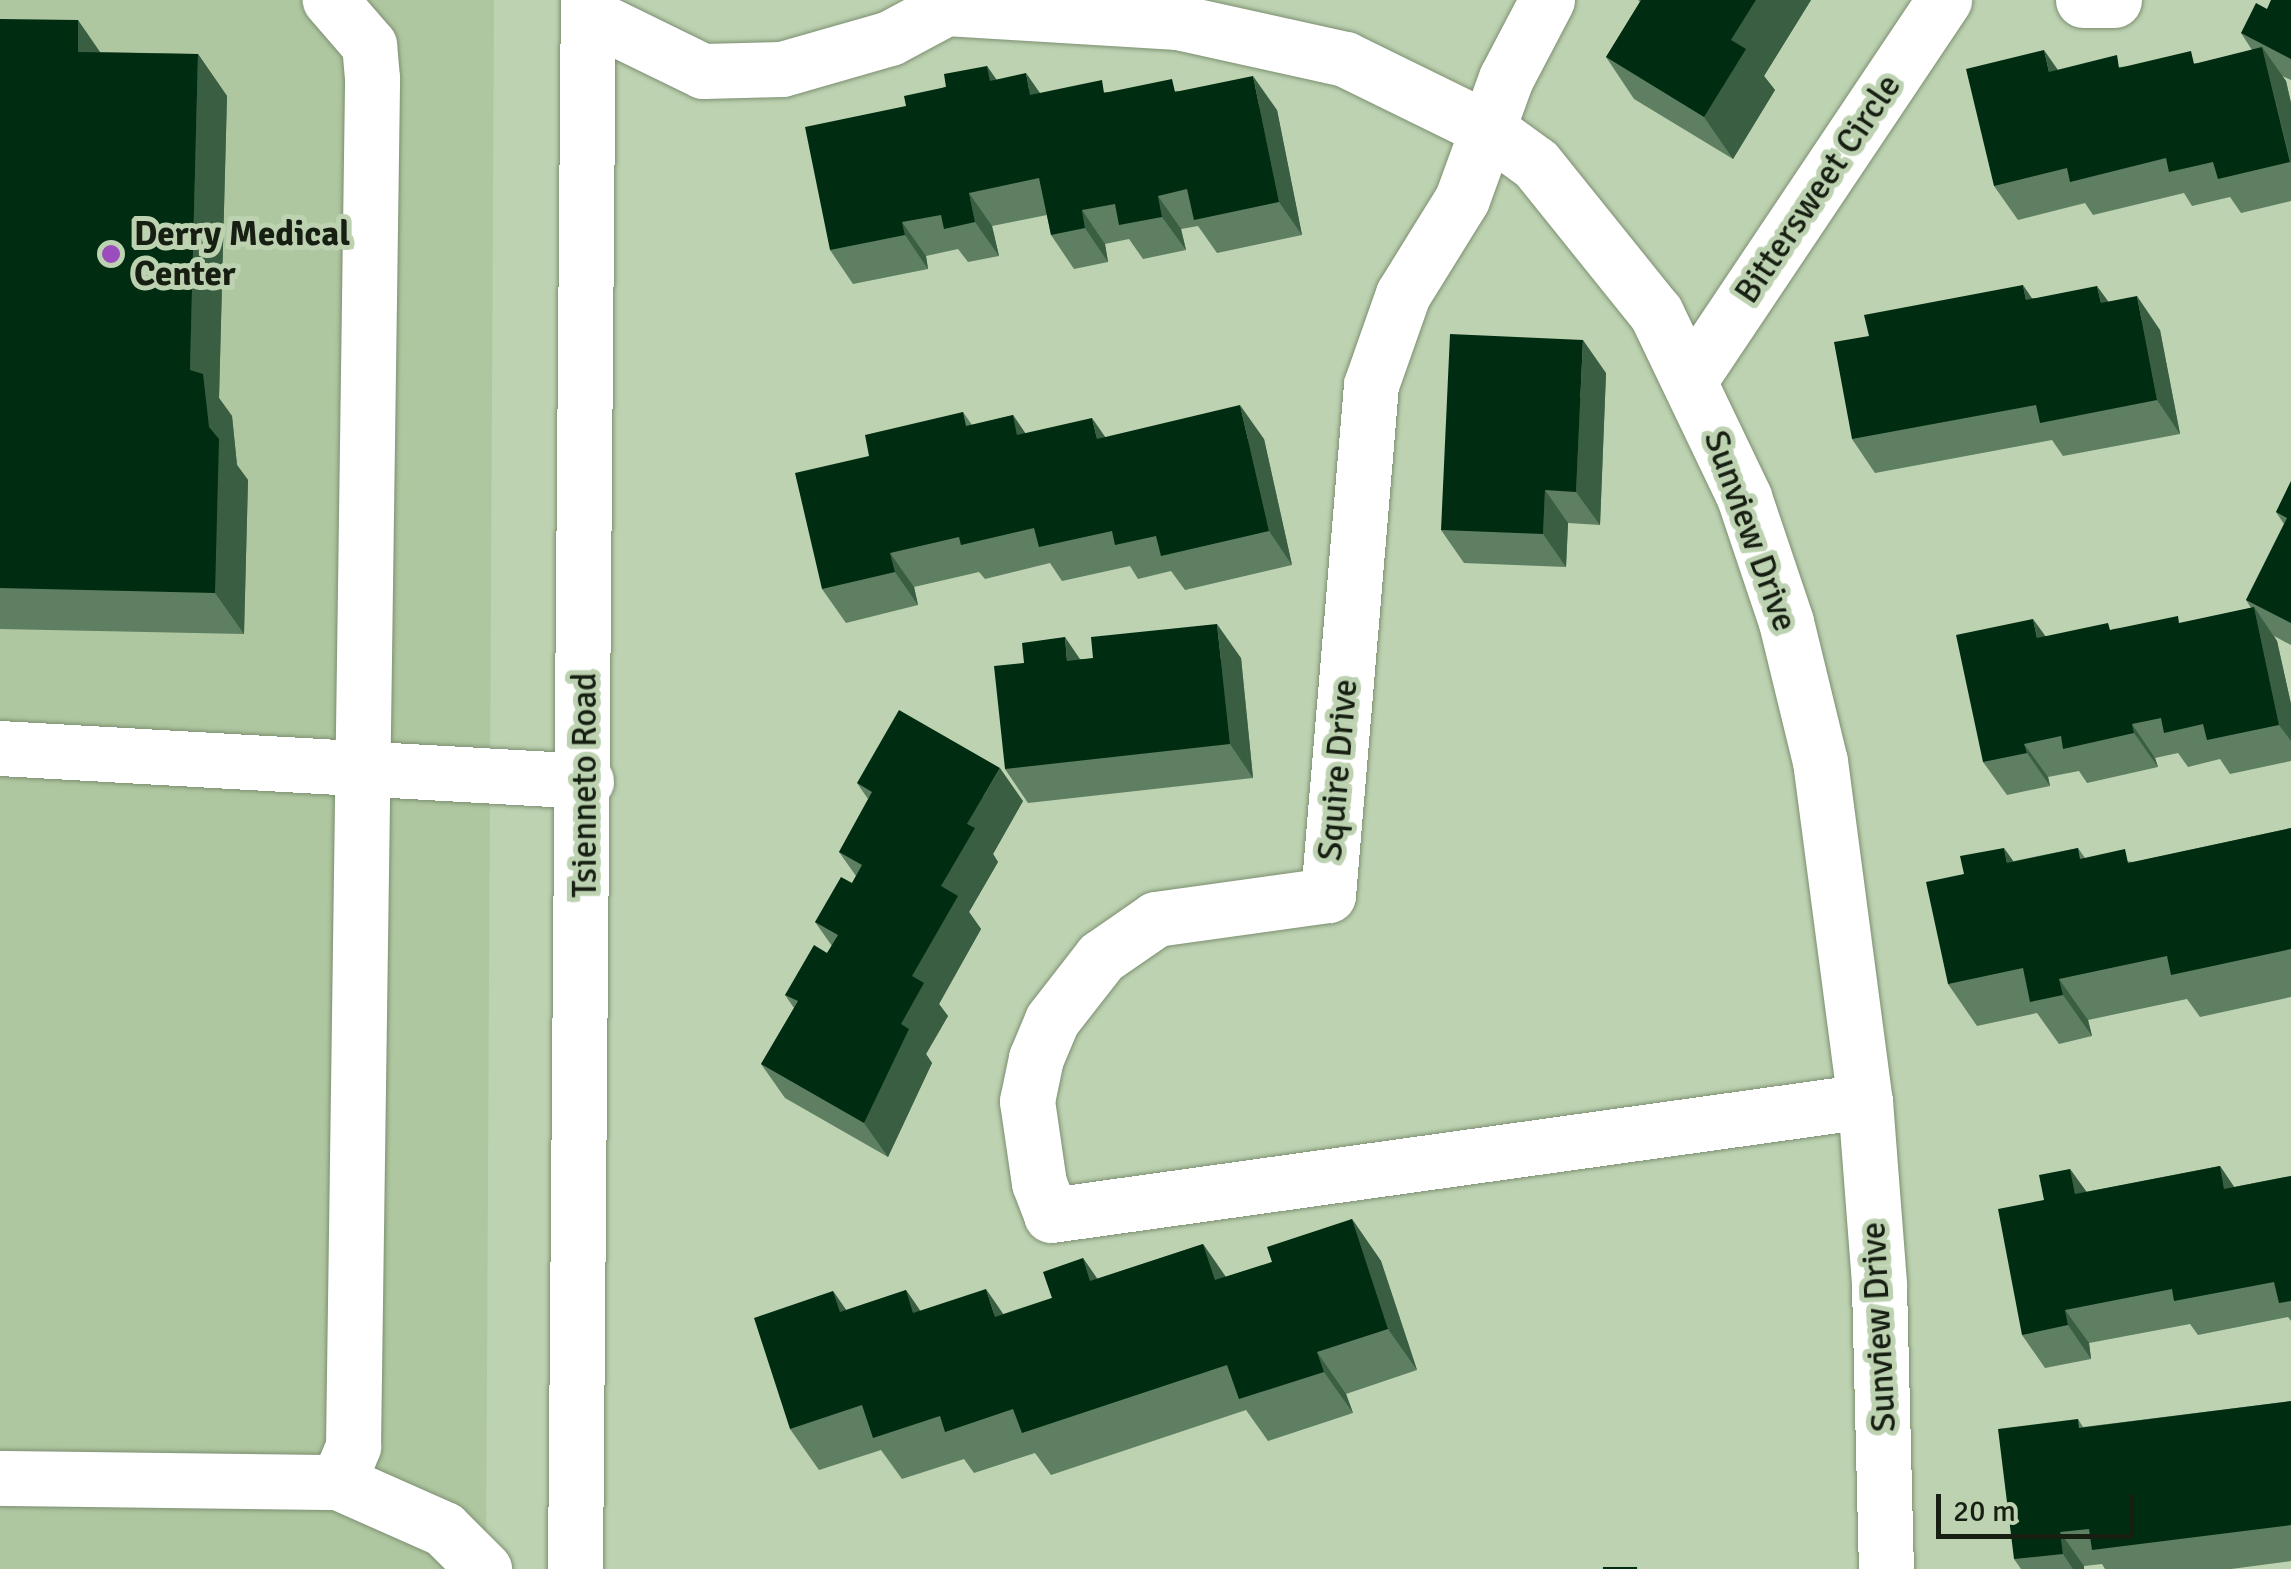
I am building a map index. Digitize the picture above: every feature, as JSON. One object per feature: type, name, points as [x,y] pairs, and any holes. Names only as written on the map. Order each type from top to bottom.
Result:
[{"type":"street","points":[[330,0],[368,44],[372,78],[353,1446],[338,1482]]},
{"type":"street","name":"Squire Drive","points":[[1546,0],[1506,78],[1462,200],[1390,321],[1371,385],[1328,895],[1156,920],[1125,937],[1078,982],[1052,1020],[1027,1101],[1028,1141],[1051,1215],[1865,1101]]},
{"type":"street","name":"Bittersweet Circle","points":[[1691,378],[1944,0]]},
{"type":"street","points":[[2083,0],[2114,0]]},
{"type":"street","name":"Sunview Drive","points":[[597,5],[703,71],[782,69],[890,38],[942,3],[1158,20],[1250,35],[1345,59],[1488,128],[1536,164],[1610,247],[1691,378],[1744,496],[1774,586],[1820,761],[1865,1101],[1879,1285],[1886,1569]]},
{"type":"street","name":"Tsienneto Road","points":[[575,1569],[597,5]]},
{"type":"street","points":[[0,748],[586,782]]},
{"type":"street","points":[[0,1478],[338,1482],[444,1529],[484,1569]]},
{"type":"shaded area","points":[[0,0],[494,0],[486,1569],[0,1569]]},
{"type":"building","points":[[1641,0],[1756,0],[1731,40],[1746,49],[1704,117],[1606,57]]},
{"type":"building","points":[[2271,0],[2291,0],[2291,59],[2241,33],[2256,3],[2267,9]]},
{"type":"building","name":"Derry Medical Center","points":[[0,19],[78,20],[78,52],[198,54],[190,370],[203,374],[209,427],[219,439],[215,593],[0,588]]},
{"type":"building","points":[[2262,47],[2290,162],[2218,179],[2213,162],[2169,172],[2166,158],[2070,182],[2067,168],[1994,186],[1966,69],[2044,50],[2049,72],[2117,55],[2119,68],[2191,51],[2194,64]]},
{"type":"building","points":[[987,66],[990,81],[1026,73],[1030,95],[1102,80],[1104,93],[1172,79],[1175,92],[1253,76],[1279,202],[1194,220],[1187,189],[1158,196],[1162,217],[1119,225],[1115,204],[1082,210],[1085,228],[1051,235],[1039,178],[969,193],[975,222],[944,229],[941,215],[902,222],[905,235],[830,250],[805,127],[906,106],[904,96],[946,87],[944,74]]},
{"type":"building","points":[[2023,285],[2026,300],[2097,286],[2101,303],[2137,296],[2157,400],[2040,423],[2036,405],[1852,439],[1834,342],[1869,336],[1864,315]]},
{"type":"building","points":[[1450,334],[1583,340],[1576,492],[1545,490],[1543,534],[1441,530]]},
{"type":"building","points":[[1240,405],[1269,531],[1161,556],[1156,536],[1115,545],[1112,531],[1039,547],[1034,528],[961,545],[959,537],[890,553],[895,572],[822,589],[795,473],[869,456],[865,435],[963,412],[966,426],[1013,415],[1017,435],[1092,418],[1097,439]]},
{"type":"building","points":[[2291,481],[2291,623],[2246,600],[2287,518],[2276,512]]},
{"type":"building","points":[[2254,607],[2279,725],[2207,740],[2203,724],[2164,733],[2161,718],[2132,724],[2134,733],[2063,749],[2061,736],[2024,744],[2027,753],[1983,762],[1956,635],[2033,619],[2037,638],[2108,623],[2110,630],[2178,616],[2179,623]]},
{"type":"building","points":[[1217,624],[1230,744],[1005,769],[994,666],[1024,663],[1022,643],[1065,637],[1067,661],[1093,658],[1091,637]]},
{"type":"building","points":[[899,710],[1000,768],[967,824],[975,828],[941,886],[958,896],[912,976],[924,983],[901,1024],[909,1029],[864,1123],[761,1064],[798,1001],[785,995],[814,945],[827,953],[838,935],[815,922],[841,877],[852,883],[862,865],[839,852],[872,792],[857,783]]},
{"type":"building","points":[[2291,828],[2291,949],[2171,975],[2167,956],[2059,979],[2063,995],[2030,1002],[2023,968],[1948,984],[1926,882],[1964,874],[1960,856],[2004,848],[2007,863],[2078,848],[2080,859],[2125,849],[2128,863]]},
{"type":"building","points":[[2220,1166],[2224,1189],[2291,1176],[2291,1301],[2279,1303],[2274,1282],[2174,1301],[2172,1289],[2065,1310],[2068,1325],[2022,1335],[1998,1209],[2044,1200],[2039,1175],[2070,1169],[2075,1194]]},
{"type":"building","points":[[1352,1219],[1388,1329],[1317,1352],[1324,1372],[1239,1399],[1227,1365],[1022,1433],[1013,1409],[945,1432],[940,1416],[873,1438],[862,1405],[790,1429],[754,1318],[833,1291],[840,1312],[906,1290],[913,1313],[986,1289],[995,1317],[1052,1298],[1043,1272],[1083,1258],[1090,1281],[1203,1244],[1215,1280],[1272,1262],[1267,1247]]},
{"type":"building","points":[[2291,1401],[2291,1525],[2092,1550],[2089,1529],[2060,1532],[2063,1554],[2014,1559],[1998,1429],[2078,1419],[2079,1428]]},
{"type":"building","points":[[1637,1567],[1637,1569],[1603,1569]]},
{"type":"place","name":"Derry Medical Center","points":[[111,254]]}]
